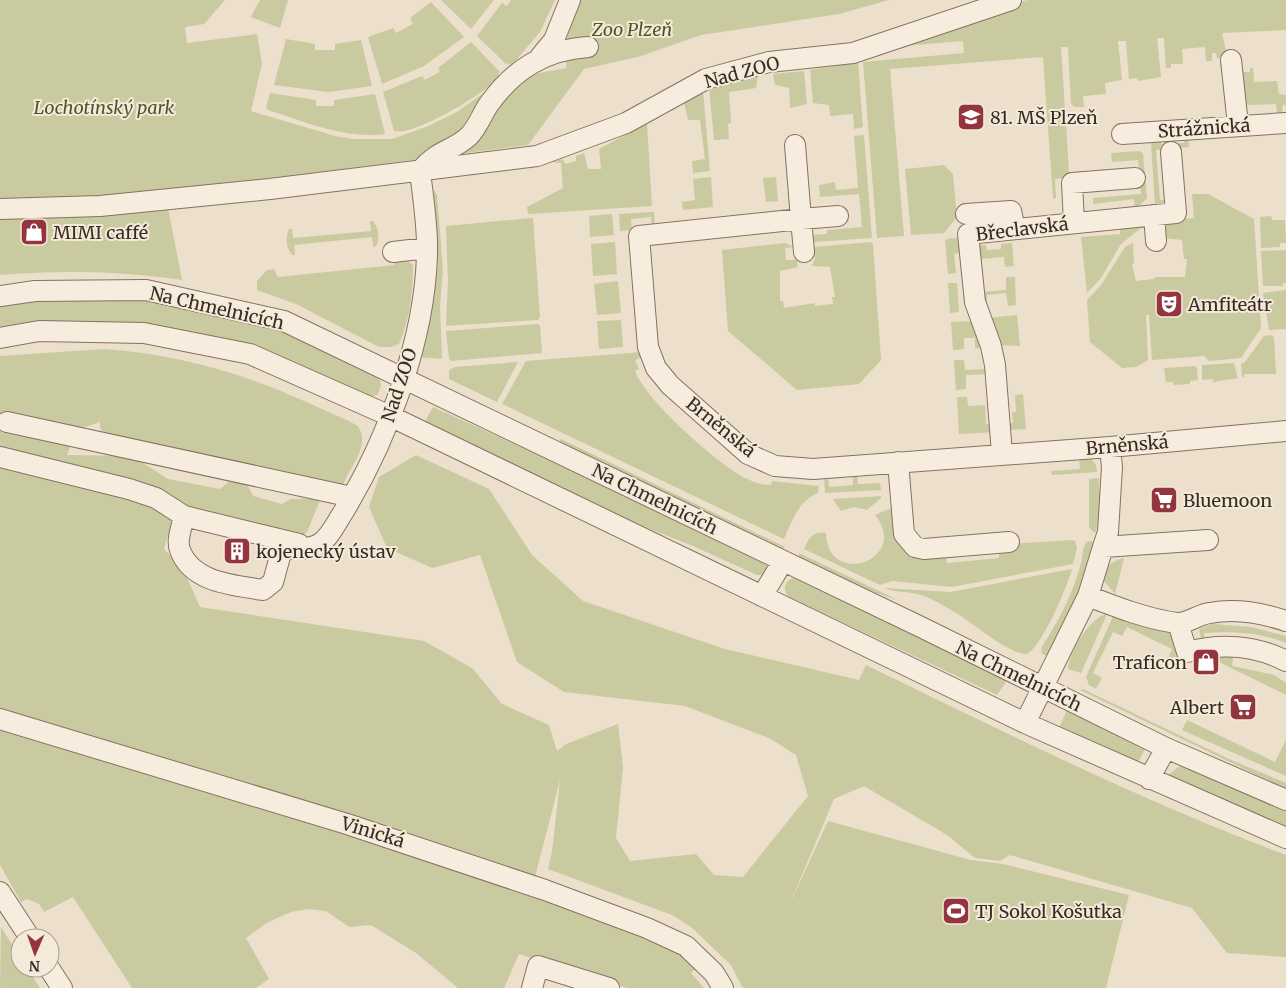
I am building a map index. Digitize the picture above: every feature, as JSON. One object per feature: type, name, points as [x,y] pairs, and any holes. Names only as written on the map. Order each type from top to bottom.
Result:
[{"type":"street","points":[[536,61],[554,40],[570,0]]},
{"type":"street","name":"Nad ZOO","points":[[0,209],[100,206],[420,171],[537,156],[626,123],[706,79],[769,62],[853,53],[1011,0]]},
{"type":"street","points":[[420,171],[437,154],[468,136],[488,105],[512,77],[536,61],[564,48],[588,47]]},
{"type":"street","points":[[1231,60],[1238,125]]},
{"type":"street","name":"Strážnická","points":[[1122,134],[1286,122]]},
{"type":"street","points":[[795,145],[804,252]]},
{"type":"street","name":"Břeclavská","points":[[1002,454],[995,365],[991,346],[975,302],[968,234],[1176,213],[1171,152]]},
{"type":"street","name":"Nad ZOO","points":[[312,548],[321,543],[329,534],[352,497],[390,416],[403,378],[420,318],[427,248],[420,171]]},
{"type":"street","points":[[1074,223],[1072,183],[1135,178]]},
{"type":"street","points":[[966,214],[1011,211],[1015,229]]},
{"type":"street","points":[[1154,215],[1156,241]]},
{"type":"street","points":[[801,219],[838,216]]},
{"type":"street","name":"Brněnská","points":[[801,219],[639,236],[648,347],[656,368],[670,385],[748,454],[776,466],[813,469],[1286,432]]},
{"type":"street","points":[[394,252],[427,248]]},
{"type":"street","name":"Na Chmelnicích","points":[[0,296],[35,291],[146,290],[284,321],[1166,748],[1286,800]]},
{"type":"street","points":[[0,338],[39,332],[144,333],[250,354],[390,416],[1025,722],[1149,779],[1286,838]]},
{"type":"street","points":[[7,422],[352,497]]},
{"type":"street","points":[[1025,722],[1088,596],[1108,532],[1112,467],[1110,447]]},
{"type":"street","points":[[0,457],[129,489],[156,498],[184,516],[312,548]]},
{"type":"street","points":[[898,462],[904,534],[915,547],[924,549],[1009,542]]},
{"type":"street","points":[[184,516],[179,537],[180,550],[190,565],[212,581],[263,590],[273,582],[282,549],[312,548]]},
{"type":"street","points":[[1103,547],[1208,540]]},
{"type":"street","points":[[762,596],[783,561]]},
{"type":"street","points":[[1088,596],[1125,610],[1178,623],[1209,613],[1230,611],[1262,615],[1286,621]]},
{"type":"street","points":[[1178,623],[1188,652],[1203,648],[1233,646],[1259,651],[1286,661]]},
{"type":"street","name":"Vinická","points":[[0,719],[347,824],[545,890],[647,928],[686,946],[714,973],[723,988]]},
{"type":"street","points":[[1149,779],[1166,748]]},
{"type":"street","points":[[0,894],[23,928]]},
{"type":"street","points":[[532,988],[538,966],[609,988]]},
{"type":"green space","name":"Lochotínský park","points":[[0,0],[225,0],[204,24],[185,27],[187,43],[257,34],[262,64],[251,111],[335,136],[352,139],[392,139],[426,127],[457,112],[502,80],[566,68],[568,21],[562,0],[889,0],[839,14],[701,35],[638,57],[584,69],[528,145],[165,192],[182,280],[91,272],[0,275]]},
{"type":"green space","points":[[260,0],[288,0],[280,28],[251,17]]},
{"type":"green space","points":[[441,0],[494,0],[471,29]]},
{"type":"green space","points":[[511,0],[555,0],[540,32],[511,66],[508,63],[507,65],[477,36],[502,3],[507,6]]},
{"type":"green space","points":[[1027,0],[1286,0],[1286,30],[1222,33],[1227,55],[1224,58],[1217,58],[1216,53],[1212,53],[1212,61],[1206,61],[1205,47],[1182,49],[1183,64],[1171,64],[1171,68],[1166,68],[1164,38],[1157,38],[1161,77],[1138,81],[1137,78],[1129,79],[1126,41],[1118,41],[1122,80],[1105,83],[1106,94],[1083,96],[1084,107],[1074,107],[1071,103],[1068,47],[1061,47],[1069,172],[1064,178],[1055,179],[1056,198],[1053,199],[1043,57],[890,69],[904,236],[877,238],[863,62],[964,53],[963,41],[903,46]]},
{"type":"green space","points":[[431,2],[464,37],[424,66],[382,84],[368,37],[393,28],[396,33],[413,24],[410,18]]},
{"type":"green space","points":[[286,39],[315,44],[315,50],[335,50],[335,44],[361,40],[372,86],[328,92],[274,85]]},
{"type":"green space","points":[[471,42],[500,72],[498,74],[501,77],[480,93],[449,112],[418,127],[404,131],[394,131],[383,92],[422,76],[425,80],[440,72],[438,68]]},
{"type":"green space","points":[[858,62],[863,127],[854,129],[853,114],[830,116],[829,105],[813,103],[810,70]]},
{"type":"green space","points":[[1250,68],[1253,68],[1254,82],[1277,81],[1279,94],[1286,95],[1286,106],[1283,104],[1282,113],[1277,114],[1276,104],[1247,105],[1237,72],[1250,72]]},
{"type":"green space","points":[[804,71],[807,104],[790,108],[789,88],[775,85],[773,74]]},
{"type":"green space","points":[[758,75],[756,88],[729,92],[731,123],[728,124],[729,139],[714,140],[709,88]]},
{"type":"green space","points":[[703,91],[710,171],[693,173],[692,161],[705,159],[700,120],[688,120],[684,103]]},
{"type":"green space","points":[[270,93],[316,100],[316,106],[334,106],[334,100],[375,94],[385,134],[370,135],[340,132],[268,110],[266,108]]},
{"type":"green space","points":[[647,123],[652,206],[528,214],[527,207],[563,188],[561,163],[551,162],[563,159],[565,164],[576,161],[576,156],[584,153],[588,169],[601,169],[599,149]]},
{"type":"green space","points":[[1184,132],[1188,132],[1189,147],[1156,150],[1160,200],[1171,200],[1167,206],[1155,206],[1151,143],[1153,139],[1160,135],[1161,144],[1184,143]]},
{"type":"green space","points":[[864,135],[872,238],[814,242],[812,235],[827,234],[827,230],[862,227],[859,194],[820,197],[819,185],[835,182],[836,190],[858,188],[854,136]]},
{"type":"green space","points":[[1140,151],[1143,154],[1147,198],[1135,210],[1134,199],[1093,204],[1093,198],[1141,194],[1138,160],[1112,162],[1111,153]]},
{"type":"green space","points":[[944,165],[953,174],[957,217],[944,233],[911,235],[905,169]]},
{"type":"green space","points":[[711,177],[713,207],[683,210],[682,202],[695,200],[693,179]]},
{"type":"green space","points":[[776,177],[778,201],[766,202],[763,178]]},
{"type":"green space","points":[[434,190],[437,195],[443,270],[440,305],[442,359],[418,357],[420,346],[424,344],[438,262],[436,261]]},
{"type":"green space","points":[[1192,194],[1208,194],[1254,219],[1261,328],[1241,358],[1209,361],[1204,356],[1152,360],[1149,315],[1146,315],[1148,360],[1136,367],[1122,368],[1090,342],[1087,300],[1101,285],[1125,247],[1133,243],[1134,263],[1132,264],[1136,281],[1156,277],[1185,277],[1187,259],[1184,259],[1182,240],[1164,238],[1162,221],[1194,218]]},
{"type":"green space","points":[[654,212],[655,228],[652,228],[651,217],[631,219],[632,230],[620,231],[619,214]]},
{"type":"green space","points":[[612,214],[614,235],[590,237],[589,216]]},
{"type":"green space","points":[[1271,216],[1272,220],[1285,220],[1286,243],[1280,243],[1280,247],[1261,248],[1260,217]]},
{"type":"green space","points":[[533,218],[540,317],[538,320],[446,326],[448,281],[446,226]]},
{"type":"green space","points":[[370,221],[373,221],[377,227],[378,233],[376,246],[373,247],[372,237],[294,245],[295,255],[292,255],[287,246],[289,229],[292,229],[293,238],[371,231]]},
{"type":"green space","points":[[1120,224],[1146,224],[1121,244],[1101,278],[1087,293],[1081,237],[1120,234]]},
{"type":"green space","points":[[956,238],[963,242],[964,252],[954,254],[956,273],[948,274],[945,240]]},
{"type":"green space","points":[[615,242],[617,274],[593,276],[591,244]]},
{"type":"green space","points":[[871,242],[873,244],[881,360],[859,384],[797,390],[728,331],[722,250],[785,243],[794,247],[785,248],[786,260],[797,260],[798,267],[780,271],[780,301],[783,301],[784,308],[815,303],[815,306],[833,304],[832,297],[835,297],[830,267],[812,266],[815,259],[814,247]]},
{"type":"green space","points":[[1012,243],[1014,266],[1005,267],[1004,257],[980,259],[977,250],[980,245],[986,245],[987,250],[1001,249],[1001,244]]},
{"type":"green space","points":[[1286,250],[1286,283],[1283,283],[1283,286],[1263,286],[1261,251]]},
{"type":"green space","points":[[407,260],[413,265],[410,305],[406,325],[399,344],[391,347],[379,347],[296,304],[257,290],[257,281],[267,270],[274,269],[278,277],[395,265],[394,261]]},
{"type":"green space","points":[[1006,277],[1015,277],[1016,305],[1008,306],[1006,293],[987,295],[987,302],[983,302],[982,292],[1006,290]]},
{"type":"green space","points":[[618,281],[621,313],[597,315],[594,284]]},
{"type":"green space","points":[[948,283],[957,283],[959,312],[950,313]]},
{"type":"green space","points":[[1286,290],[1286,329],[1269,330],[1263,293]]},
{"type":"green space","points":[[51,297],[151,301],[219,315],[293,334],[377,376],[381,383],[380,388],[377,395],[367,398],[273,353],[180,335],[0,332],[0,304]]},
{"type":"green space","points":[[1017,315],[1020,346],[998,345],[987,318]]},
{"type":"green space","points":[[621,320],[623,347],[599,349],[597,321]]},
{"type":"green space","points":[[975,321],[985,348],[975,348],[975,338],[964,338],[964,349],[953,350],[951,322]]},
{"type":"green space","points":[[538,324],[540,326],[542,353],[451,361],[449,359],[446,331]]},
{"type":"green space","points":[[1272,335],[1274,338],[1276,374],[1244,374],[1244,377],[1242,377],[1241,364],[1245,362],[1264,336]]},
{"type":"green space","points":[[104,349],[158,356],[211,367],[288,394],[358,426],[362,441],[358,456],[343,485],[331,487],[105,435],[100,428],[100,422],[76,430],[67,455],[132,456],[168,479],[220,489],[236,476],[246,482],[253,496],[282,504],[291,499],[321,498],[307,532],[290,545],[220,525],[172,521],[164,549],[184,571],[200,607],[424,641],[472,668],[502,704],[549,725],[557,751],[566,744],[618,724],[623,767],[616,838],[630,861],[696,854],[714,875],[743,877],[808,796],[796,755],[771,739],[685,706],[564,692],[517,662],[480,555],[432,568],[387,548],[369,507],[379,477],[416,455],[489,489],[532,555],[583,601],[725,649],[859,680],[866,665],[1126,789],[1286,855],[1286,957],[1227,953],[1192,908],[1010,855],[1000,861],[975,858],[947,835],[864,786],[834,799],[788,908],[828,821],[971,860],[1003,864],[1129,895],[1106,988],[743,988],[731,965],[691,927],[672,915],[548,869],[552,852],[560,780],[535,877],[0,715],[0,356]]},
{"type":"green space","points":[[643,352],[645,356],[635,360],[639,369],[635,371],[642,384],[667,414],[718,459],[745,478],[758,483],[771,485],[772,481],[819,486],[818,493],[805,501],[796,512],[784,539],[502,404],[526,361]]},
{"type":"green space","points":[[954,360],[964,360],[965,370],[990,369],[990,374],[966,375],[966,389],[956,390]]},
{"type":"green space","points":[[518,362],[497,402],[449,379],[449,370],[455,367]]},
{"type":"green space","points":[[1234,363],[1238,378],[1213,382],[1213,379],[1202,380],[1202,365]]},
{"type":"green space","points":[[1195,366],[1197,368],[1198,380],[1190,381],[1190,384],[1174,385],[1173,382],[1166,382],[1164,368]]},
{"type":"green space","points":[[1023,394],[1026,429],[1007,430],[1007,424],[1013,423],[1012,412],[1016,412],[1015,395]]},
{"type":"green space","points":[[957,397],[967,397],[968,406],[985,405],[986,424],[994,424],[994,432],[959,434]]},
{"type":"green space","points":[[433,407],[576,472],[767,564],[768,569],[764,575],[757,575],[693,546],[627,520],[424,423]]},
{"type":"green space","points":[[561,439],[785,547],[781,550],[559,442]]},
{"type":"green space","points":[[1079,456],[1090,458],[1096,465],[1097,472],[1052,475],[1051,471],[1080,469]]},
{"type":"green space","points":[[853,474],[857,474],[858,484],[880,483],[881,490],[825,493],[824,475],[828,476],[829,487],[853,485]]},
{"type":"green space","points":[[1099,478],[1100,510],[1096,532],[1093,532],[1089,527],[1089,479]]},
{"type":"green space","points":[[881,496],[867,510],[854,507],[841,511],[833,499]]},
{"type":"green space","points":[[898,508],[900,535],[946,554],[947,563],[999,558],[999,548],[1010,544],[1072,540],[1075,541],[1077,548],[1073,564],[952,587],[892,581],[880,585],[804,549],[814,534],[826,533],[830,550],[839,560],[851,564],[864,562],[876,555],[883,545],[883,531],[875,515],[886,510]]},
{"type":"green space","points":[[1088,541],[1095,542],[1086,573],[1070,615],[1047,656],[1042,654],[1041,648],[1069,597],[1078,574],[1084,548]]},
{"type":"green space","points":[[799,553],[900,601],[850,584],[799,558]]},
{"type":"green space","points":[[1124,558],[1115,594],[1103,580],[1104,575],[1109,565]]},
{"type":"green space","points":[[1072,569],[1047,628],[1033,649],[1027,654],[999,643],[932,599],[919,594],[884,588],[950,592]]},
{"type":"green space","points":[[793,578],[799,578],[998,673],[1006,682],[997,695],[791,598],[786,593],[785,587],[787,582]]},
{"type":"green space","points":[[1107,614],[1081,673],[1068,669],[1076,645],[1087,628],[1094,621]]},
{"type":"green space","points":[[1114,614],[1169,631],[1173,637],[1178,657],[1168,658],[1172,649],[1127,627],[1122,636],[1113,632],[1093,673],[1102,678],[1096,689],[1089,685],[1086,677]]},
{"type":"green space","points":[[1213,624],[1251,627],[1286,636],[1286,643],[1256,634],[1225,632],[1204,633],[1204,642],[1202,643],[1199,629]]},
{"type":"green space","points":[[1228,655],[1233,658],[1232,666],[1274,675],[1286,683],[1286,695],[1217,661],[1211,672],[1208,670],[1208,656]]},
{"type":"green space","points":[[1083,689],[1229,759],[1286,783],[1286,789],[1080,690]]},
{"type":"green space","points":[[1067,710],[1146,747],[1137,765],[1059,728]]},
{"type":"green space","points":[[1187,720],[1275,762],[1286,740],[1286,776],[1182,730]]},
{"type":"green space","points":[[0,728],[252,802],[652,937],[700,964],[691,973],[704,988],[627,988],[519,954],[504,988],[458,988],[416,953],[371,925],[349,927],[326,911],[309,909],[291,912],[268,922],[246,938],[269,979],[256,988],[132,988],[73,897],[44,912],[39,904],[27,899],[21,902],[0,865]]},
{"type":"green space","points":[[1183,764],[1286,807],[1286,831],[1164,778]]},
{"type":"green space","points":[[1,927],[10,941],[10,978],[34,978],[40,988],[0,988]]},
{"type":"place","name":"81. MŠ Plzeň","points":[[971,117]]},
{"type":"place","name":"MIMI caffé","points":[[34,232]]},
{"type":"place","name":"Amfiteátr","points":[[1169,304]]},
{"type":"place","name":"Bluemoon","points":[[1164,500]]},
{"type":"place","name":"kojenecký ústav","points":[[237,551]]},
{"type":"place","name":"Traficon","points":[[1206,662]]},
{"type":"place","name":"Albert","points":[[1243,707]]},
{"type":"place","name":"TJ Sokol Košutka","points":[[956,911]]},
{"type":"park label","name":"Zoo Plzeň","points":[[632,29]]}]
